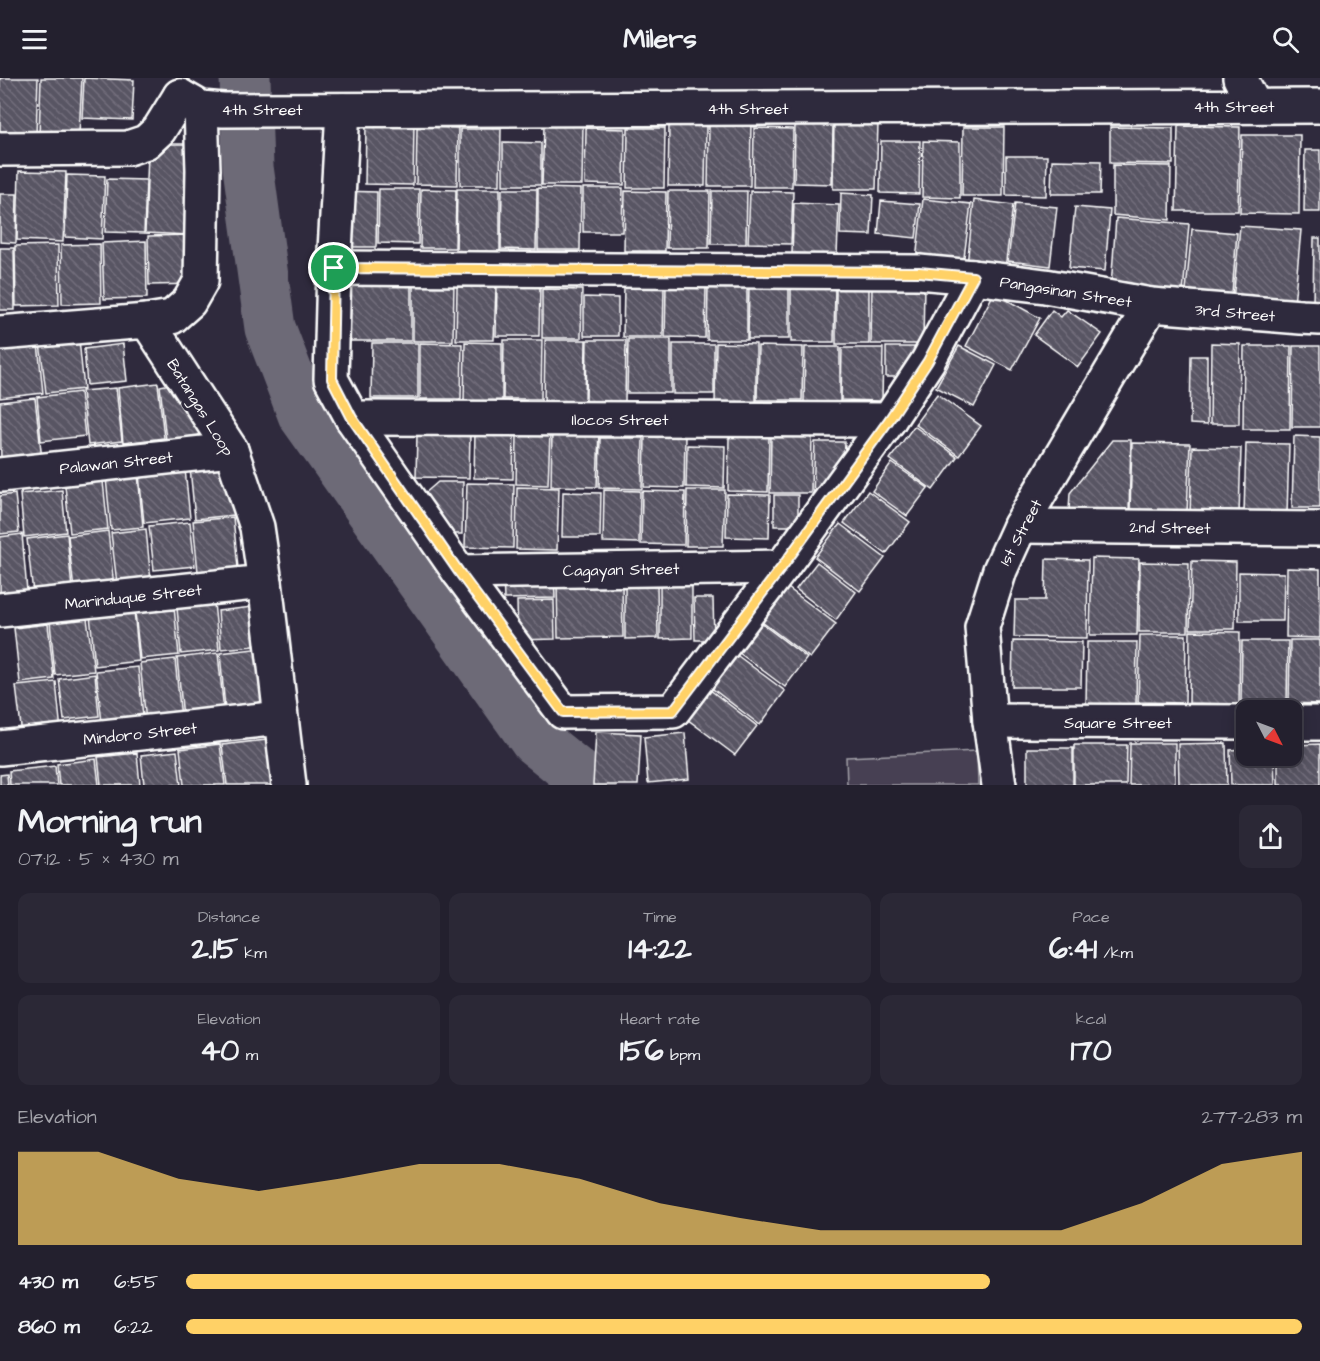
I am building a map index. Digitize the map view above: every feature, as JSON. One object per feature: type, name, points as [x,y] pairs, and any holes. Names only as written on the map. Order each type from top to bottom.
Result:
[{"type":"street","name":"4th Street","points":[[195,98],[335,110],[1248,92],[1320,106]]},
{"type":"street","points":[[0,149],[128,148],[146,141],[195,98]]},
{"type":"street","points":[[0,333],[172,317],[189,302],[201,280],[202,170],[195,98]]},
{"type":"street","points":[[335,110],[341,143],[334,268],[332,379],[352,418],[459,572],[563,712],[673,711],[889,420],[928,361],[973,277]]},
{"type":"street","name":"Pangasinan Street","points":[[334,268],[919,272],[1045,286],[1151,305]]},
{"type":"street","name":"3rd Street","points":[[1151,305],[1320,318]]},
{"type":"street","name":"1st Street","points":[[999,785],[990,721],[982,627],[999,570],[1020,526],[1151,305]]},
{"type":"street","name":"Batangas Loop","points":[[147,321],[231,450],[257,527],[289,785]]},
{"type":"street","name":"Ilocos Street","points":[[352,418],[889,420]]},
{"type":"street","name":"Palawan Street","points":[[0,475],[231,450]]},
{"type":"street","name":"2nd Street","points":[[1020,526],[1320,529]]},
{"type":"street","name":"Cagayan Street","points":[[459,572],[782,567]]},
{"type":"street","name":"Marinduque Street","points":[[0,610],[265,582]]},
{"type":"street","name":"Mindoro Street","points":[[0,748],[280,718]]},
{"type":"street","name":"Square Street","points":[[990,721],[1236,722]]},
{"type":"street","points":[[1302,723],[1320,723]]},
{"type":"shaded area","points":[[977,751],[978,785],[847,785],[846,757]]},
{"type":"building","points":[[0,78],[38,78],[36,135],[0,134]]},
{"type":"building","points":[[41,78],[82,78],[79,135],[39,134]]},
{"type":"building","points":[[84,78],[134,80],[132,120],[82,118]]},
{"type":"building","points":[[834,123],[878,124],[876,189],[833,189]]},
{"type":"building","points":[[709,124],[751,125],[750,186],[708,186]]},
{"type":"building","points":[[795,124],[833,124],[832,184],[794,183]]},
{"type":"building","points":[[366,125],[414,126],[413,185],[365,184]]},
{"type":"building","points":[[669,125],[706,126],[705,186],[668,186]]},
{"type":"building","points":[[544,126],[583,126],[582,185],[542,185]]},
{"type":"building","points":[[1178,126],[1240,127],[1238,211],[1176,211]]},
{"type":"building","points":[[417,127],[458,128],[457,185],[416,184]]},
{"type":"building","points":[[963,127],[1004,127],[1003,196],[962,196]]},
{"type":"building","points":[[1110,127],[1173,128],[1173,164],[1110,163]]},
{"type":"building","points":[[586,128],[625,129],[624,185],[585,184]]},
{"type":"building","points":[[628,128],[665,128],[664,188],[627,188]]},
{"type":"building","points":[[754,128],[793,129],[792,187],[753,187]]},
{"type":"building","points":[[460,129],[501,129],[500,185],[460,185]]},
{"type":"building","points":[[1242,135],[1300,135],[1299,214],[1240,213]]},
{"type":"building","points":[[881,141],[920,141],[919,194],[880,193]]},
{"type":"building","points":[[923,141],[960,142],[960,198],[922,197]]},
{"type":"building","points":[[503,142],[541,143],[541,185],[503,185]]},
{"type":"building","points":[[164,144],[193,144],[190,235],[145,233],[148,154]]},
{"type":"building","points":[[1305,150],[1320,150],[1320,212],[1304,212]]},
{"type":"building","points":[[1006,156],[1047,156],[1046,196],[1006,195]]},
{"type":"building","points":[[1052,160],[1101,161],[1100,194],[1051,194]]},
{"type":"building","points":[[1113,165],[1171,166],[1170,220],[1113,215]]},
{"type":"building","points":[[19,171],[66,172],[63,242],[17,240]]},
{"type":"building","points":[[67,175],[105,176],[102,239],[65,237]]},
{"type":"building","points":[[107,179],[146,180],[144,233],[105,232]]},
{"type":"building","points":[[538,188],[581,189],[580,250],[538,250]]},
{"type":"building","points":[[583,188],[623,188],[622,232],[583,232]]},
{"type":"building","points":[[379,189],[419,189],[418,244],[378,243]]},
{"type":"building","points":[[421,189],[456,190],[455,248],[420,248]]},
{"type":"building","points":[[457,189],[500,189],[500,252],[456,252]]},
{"type":"building","points":[[502,189],[537,189],[536,250],[501,249]]},
{"type":"building","points":[[339,191],[377,192],[376,247],[338,247]]},
{"type":"building","points":[[625,191],[666,192],[665,251],[624,251]]},
{"type":"building","points":[[668,191],[710,191],[709,248],[667,248]]},
{"type":"building","points":[[712,191],[747,191],[746,244],[711,244]]},
{"type":"building","points":[[750,191],[793,192],[791,244],[748,243]]},
{"type":"building","points":[[841,193],[873,195],[871,235],[840,234]]},
{"type":"building","points":[[0,194],[17,194],[16,243],[0,242]]},
{"type":"building","points":[[923,199],[971,204],[963,265],[916,260]]},
{"type":"building","points":[[974,200],[1013,205],[1005,269],[967,265]]},
{"type":"building","points":[[881,201],[920,204],[916,238],[878,234]]},
{"type":"building","points":[[794,203],[839,205],[837,255],[792,253]]},
{"type":"building","points":[[1015,203],[1057,207],[1050,266],[1008,261]]},
{"type":"building","points":[[1075,207],[1110,210],[1105,271],[1069,268]]},
{"type":"building","points":[[1116,218],[1189,224],[1183,293],[1111,287]]},
{"type":"building","points":[[1240,226],[1301,230],[1294,305],[1233,301]]},
{"type":"building","points":[[1192,229],[1237,233],[1232,294],[1186,290]]},
{"type":"building","points":[[190,235],[196,284],[149,285],[148,236]]},
{"type":"building","points":[[1314,238],[1320,238],[1320,306],[1313,306]]},
{"type":"building","points":[[146,241],[147,298],[104,299],[102,243]]},
{"type":"building","points":[[100,244],[101,303],[62,304],[61,245]]},
{"type":"building","points":[[58,245],[59,305],[16,306],[15,246]]},
{"type":"building","points":[[0,248],[14,248],[15,310],[0,310]]},
{"type":"building","points":[[836,282],[869,282],[869,344],[836,344]]},
{"type":"building","points":[[413,284],[454,284],[453,341],[413,341]]},
{"type":"building","points":[[791,284],[835,284],[834,342],[791,342]]},
{"type":"building","points":[[872,284],[924,284],[923,344],[871,344]]},
{"type":"building","points":[[347,285],[411,285],[411,341],[346,341]]},
{"type":"building","points":[[708,285],[747,285],[747,340],[707,340]]},
{"type":"building","points":[[497,286],[540,286],[539,336],[496,336]]},
{"type":"building","points":[[666,286],[706,286],[705,338],[665,337]]},
{"type":"building","points":[[749,286],[789,286],[789,339],[748,339]]},
{"type":"building","points":[[457,287],[496,287],[494,340],[456,340]]},
{"type":"building","points":[[624,287],[664,288],[663,337],[623,337]]},
{"type":"building","points":[[542,289],[582,290],[581,338],[542,338]]},
{"type":"building","points":[[994,293],[1040,318],[1012,370],[966,346]]},
{"type":"building","points":[[584,297],[618,298],[618,336],[584,336]]},
{"type":"building","points":[[1052,310],[1061,317],[1067,310],[1102,334],[1078,367],[1034,335]]},
{"type":"building","points":[[79,339],[84,389],[46,393],[40,343]]},
{"type":"building","points":[[628,339],[671,339],[671,393],[627,393]]},
{"type":"building","points":[[504,340],[542,340],[541,399],[503,399]]},
{"type":"building","points":[[545,340],[586,340],[585,403],[544,403]]},
{"type":"building","points":[[587,340],[626,340],[625,402],[586,402]]},
{"type":"building","points":[[465,342],[502,343],[502,401],[464,401]]},
{"type":"building","points":[[38,343],[43,393],[0,398],[0,347]]},
{"type":"building","points":[[372,343],[418,343],[418,398],[371,398]]},
{"type":"building","points":[[420,343],[462,344],[461,399],[420,399]]},
{"type":"building","points":[[716,343],[756,344],[756,405],[715,405]]},
{"type":"building","points":[[1211,343],[1240,344],[1239,424],[1210,424]]},
{"type":"building","points":[[123,344],[127,381],[87,385],[84,349]]},
{"type":"building","points":[[673,344],[714,344],[714,394],[673,394]]},
{"type":"building","points":[[758,346],[803,347],[802,400],[757,400]]},
{"type":"building","points":[[959,346],[996,365],[974,407],[936,387]]},
{"type":"building","points":[[1244,346],[1291,346],[1290,429],[1243,429]]},
{"type":"building","points":[[1293,346],[1320,346],[1320,427],[1292,427]]},
{"type":"building","points":[[805,347],[840,347],[840,403],[804,402]]},
{"type":"building","points":[[886,347],[919,347],[919,359],[908,359],[908,377],[886,377]]},
{"type":"building","points":[[842,348],[883,348],[882,401],[841,400]]},
{"type":"building","points":[[1191,356],[1207,356],[1207,425],[1190,424]]},
{"type":"building","points":[[158,383],[164,438],[123,443],[118,388]]},
{"type":"building","points":[[170,384],[200,428],[200,435],[166,440],[160,386]]},
{"type":"building","points":[[116,388],[122,441],[88,445],[82,391]]},
{"type":"building","points":[[80,392],[85,436],[41,441],[37,397]]},
{"type":"building","points":[[937,394],[981,426],[959,456],[915,424]]},
{"type":"building","points":[[35,398],[42,459],[1,463],[0,402]]},
{"type":"building","points":[[914,426],[957,457],[933,490],[890,459]]},
{"type":"building","points":[[552,429],[599,430],[597,487],[551,486]]},
{"type":"building","points":[[475,432],[514,433],[513,479],[474,478]]},
{"type":"building","points":[[517,433],[550,434],[548,485],[516,484]]},
{"type":"building","points":[[417,434],[470,435],[469,478],[416,477]]},
{"type":"building","points":[[645,435],[685,435],[684,488],[644,487]]},
{"type":"building","points":[[771,435],[812,435],[811,493],[770,493]]},
{"type":"building","points":[[1294,436],[1320,437],[1320,508],[1292,508]]},
{"type":"building","points":[[729,437],[769,437],[768,492],[728,491]]},
{"type":"building","points":[[600,438],[643,438],[642,489],[599,488]]},
{"type":"building","points":[[1112,440],[1131,440],[1129,511],[1069,510],[1070,493]]},
{"type":"building","points":[[815,442],[845,442],[844,464],[821,495],[813,495]]},
{"type":"building","points":[[1132,443],[1190,444],[1187,513],[1130,511]]},
{"type":"building","points":[[1246,443],[1289,444],[1287,515],[1244,514]]},
{"type":"building","points":[[687,445],[725,446],[724,488],[686,487]]},
{"type":"building","points":[[1192,447],[1241,448],[1239,515],[1190,514]]},
{"type":"building","points":[[892,463],[928,488],[907,516],[872,491]]},
{"type":"building","points":[[229,464],[234,515],[195,519],[190,468]]},
{"type":"building","points":[[185,469],[190,518],[144,523],[139,474]]},
{"type":"building","points":[[138,474],[143,527],[111,530],[106,478]]},
{"type":"building","points":[[103,481],[108,529],[70,533],[65,486]]},
{"type":"building","points":[[438,482],[463,482],[462,534],[453,534],[424,494]]},
{"type":"building","points":[[467,483],[514,484],[513,548],[465,547]]},
{"type":"building","points":[[517,487],[559,488],[557,550],[516,549]]},
{"type":"building","points":[[62,490],[66,532],[24,537],[20,494]]},
{"type":"building","points":[[604,490],[640,491],[639,543],[603,542]]},
{"type":"building","points":[[687,490],[725,490],[723,546],[686,546]]},
{"type":"building","points":[[642,491],[685,492],[684,545],[641,544]]},
{"type":"building","points":[[868,491],[910,522],[886,554],[844,523]]},
{"type":"building","points":[[563,492],[601,493],[600,537],[562,537]]},
{"type":"building","points":[[15,494],[19,532],[0,534],[0,496]]},
{"type":"building","points":[[727,494],[770,495],[769,538],[726,537]]},
{"type":"building","points":[[774,495],[798,495],[798,526],[774,526]]},
{"type":"building","points":[[233,517],[238,568],[198,572],[193,521]]},
{"type":"building","points":[[190,522],[195,566],[154,570],[149,526]]},
{"type":"building","points":[[840,524],[885,558],[860,591],[815,557]]},
{"type":"building","points":[[146,529],[151,581],[117,584],[111,533]]},
{"type":"building","points":[[108,531],[114,586],[74,590],[68,536]]},
{"type":"building","points":[[22,534],[27,591],[0,594],[0,537]]},
{"type":"building","points":[[67,534],[72,589],[33,593],[27,539]]},
{"type":"building","points":[[1092,558],[1139,559],[1137,635],[1090,635]]},
{"type":"building","points":[[1046,559],[1088,560],[1087,638],[1014,637],[1015,600],[1045,600]]},
{"type":"building","points":[[1192,561],[1236,562],[1235,629],[1190,629]]},
{"type":"building","points":[[817,562],[856,592],[836,620],[796,589]]},
{"type":"building","points":[[1140,562],[1189,563],[1188,632],[1139,632]]},
{"type":"building","points":[[1287,568],[1320,569],[1320,638],[1286,637]]},
{"type":"building","points":[[1239,572],[1284,573],[1283,621],[1239,621]]},
{"type":"building","points":[[554,576],[555,598],[504,599],[503,577]]},
{"type":"building","points":[[660,579],[692,579],[692,638],[660,639]]},
{"type":"building","points":[[625,582],[657,582],[658,638],[625,639]]},
{"type":"building","points":[[622,583],[623,637],[558,638],[557,584]]},
{"type":"building","points":[[788,588],[836,624],[810,658],[762,622]]},
{"type":"building","points":[[694,598],[713,598],[714,640],[695,640]]},
{"type":"building","points":[[554,600],[555,639],[518,640],[517,601]]},
{"type":"building","points":[[214,603],[219,650],[181,654],[177,608]]},
{"type":"building","points":[[261,606],[265,645],[221,649],[218,611]]},
{"type":"building","points":[[174,607],[179,655],[140,659],[135,612]]},
{"type":"building","points":[[134,610],[139,661],[95,666],[90,615]]},
{"type":"building","points":[[87,618],[94,671],[55,675],[50,622]]},
{"type":"building","points":[[761,623],[807,658],[785,687],[738,652]]},
{"type":"building","points":[[48,624],[54,679],[20,683],[14,628]]},
{"type":"building","points":[[1190,631],[1240,632],[1239,700],[1236,700],[1236,704],[1189,703]]},
{"type":"building","points":[[1140,635],[1186,635],[1185,703],[1138,702]]},
{"type":"building","points":[[1290,640],[1320,640],[1320,704],[1289,700]]},
{"type":"building","points":[[1013,641],[1082,642],[1081,687],[1012,687]]},
{"type":"building","points":[[1242,641],[1288,641],[1287,700],[1241,700]]},
{"type":"building","points":[[1087,642],[1137,642],[1136,705],[1086,705]]},
{"type":"building","points":[[262,648],[268,703],[225,708],[220,653]]},
{"type":"building","points":[[218,653],[224,712],[183,717],[177,658]]},
{"type":"building","points":[[734,653],[785,691],[760,725],[709,686]]},
{"type":"building","points":[[175,659],[181,718],[146,722],[140,663]]},
{"type":"building","points":[[138,667],[144,726],[103,731],[96,671]]},
{"type":"building","points":[[95,674],[99,716],[64,720],[59,679]]},
{"type":"building","points":[[56,682],[61,731],[22,735],[16,686]]},
{"type":"building","points":[[705,686],[757,726],[735,755],[683,716]]},
{"type":"building","points":[[596,732],[641,734],[638,785],[593,785]]},
{"type":"building","points":[[685,733],[689,779],[648,783],[644,737]]},
{"type":"building","points":[[275,739],[280,785],[227,785],[222,745]]},
{"type":"building","points":[[1130,743],[1175,743],[1175,785],[1129,785]]},
{"type":"building","points":[[1226,743],[1227,785],[1179,785],[1178,744]]},
{"type":"building","points":[[220,744],[225,785],[184,785],[180,749]]},
{"type":"building","points":[[1320,744],[1320,785],[1278,785],[1278,766],[1302,766],[1302,745]]},
{"type":"building","points":[[1074,745],[1127,745],[1126,785],[1074,785]]},
{"type":"building","points":[[1027,748],[1073,748],[1073,785],[1027,785]]},
{"type":"building","points":[[1230,750],[1236,750],[1236,766],[1274,766],[1275,785],[1231,785]]},
{"type":"building","points":[[177,751],[181,785],[144,785],[141,755]]},
{"type":"building","points":[[137,753],[140,785],[101,785],[98,757]]},
{"type":"building","points":[[96,759],[99,785],[59,785],[57,764]]},
{"type":"building","points":[[55,766],[57,785],[10,785],[9,771]]},
{"type":"building","points":[[7,774],[8,785],[0,785],[0,775]]},
{"type":"waterway","points":[[245,78],[248,167],[270,328],[303,414],[535,740],[591,785]]},
{"type":"route","points":[[334,268],[919,272],[973,277],[928,361],[889,420],[673,711],[563,712],[459,572],[352,418],[332,379],[334,268]]}]
